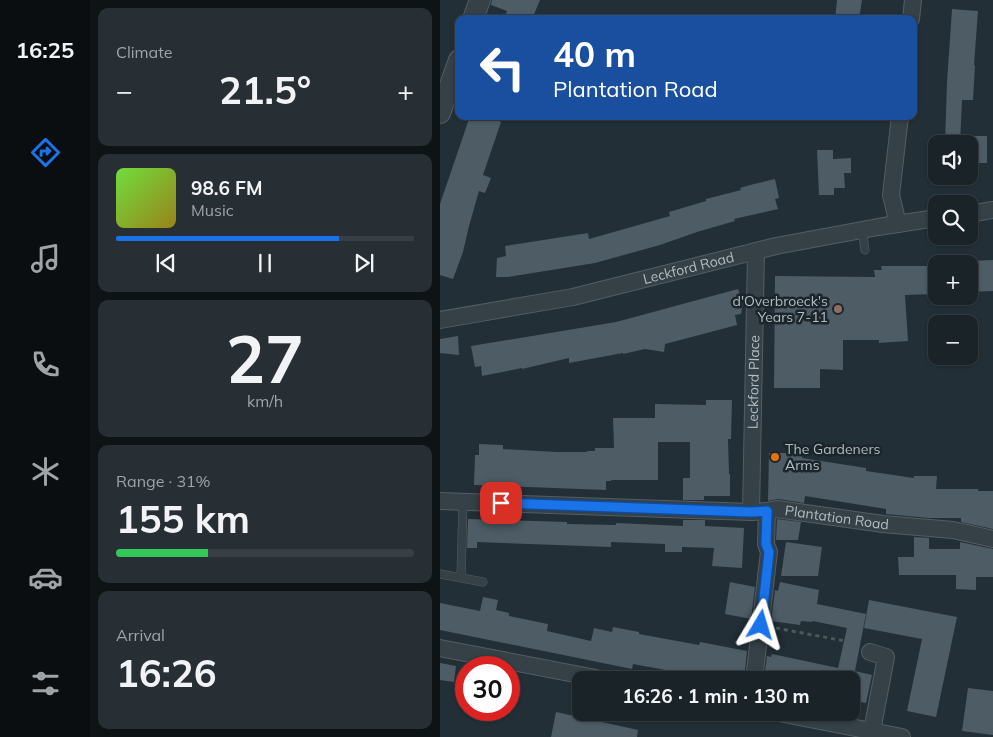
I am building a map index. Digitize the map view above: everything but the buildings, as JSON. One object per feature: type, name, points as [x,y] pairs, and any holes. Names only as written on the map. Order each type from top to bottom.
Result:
[{"type":"street","points":[[474,15],[480,0]]},
{"type":"street","points":[[911,15],[913,0]]},
{"type":"street","points":[[440,113],[455,71]]},
{"type":"street","points":[[898,224],[891,194],[900,120]]},
{"type":"street","points":[[978,212],[993,210]]},
{"type":"street","name":"Leckford Road","points":[[440,320],[573,297],[776,246],[928,219]]},
{"type":"street","name":"Leckford Place","points":[[755,671],[769,552],[759,512],[756,251]]},
{"type":"street","name":"Plantation Road","points":[[440,501],[759,512],[777,508],[883,524],[953,530],[993,539]]},
{"type":"street","points":[[440,648],[572,673]]},
{"type":"street","points":[[870,652],[886,656],[872,731]]},
{"type":"street","points":[[820,721],[902,737]]},
{"type":"lane","points":[[862,230],[865,250]]},
{"type":"lane","points":[[461,578],[463,502]]},
{"type":"lane","points":[[440,574],[483,582]]},
{"type":"path","points":[[761,625],[844,641]]},
{"type":"place","name":"d'Overbroeck's Years 7-11","points":[[838,309]]},
{"type":"place","name":"The Gardeners Arms","points":[[775,457]]},
{"type":"route","points":[[501,503],[767,511],[766,544],[769,552],[761,625]]}]
